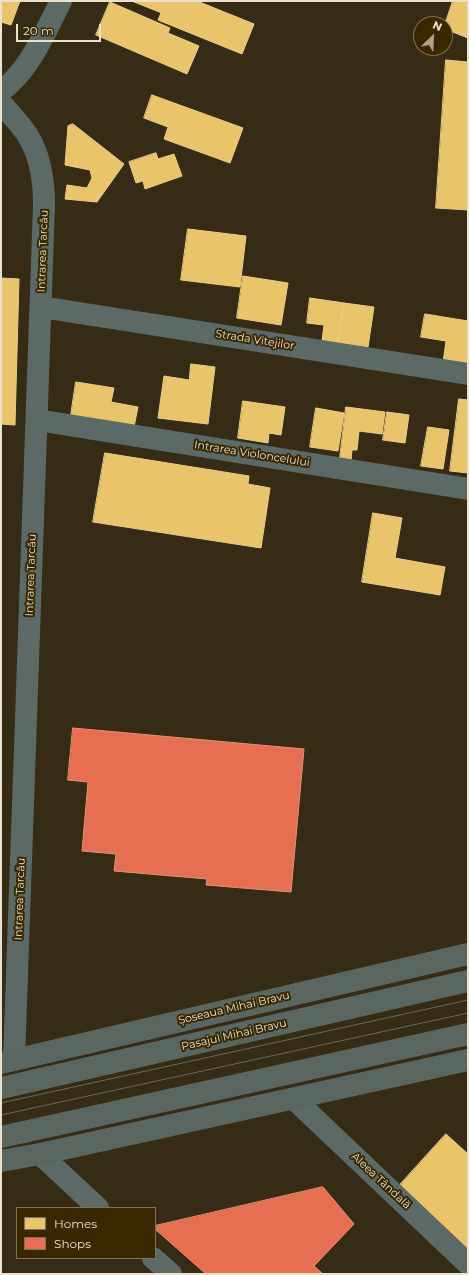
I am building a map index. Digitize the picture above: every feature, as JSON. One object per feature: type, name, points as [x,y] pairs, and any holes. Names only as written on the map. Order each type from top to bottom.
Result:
[{"type":"main road","name":"Șoseaua Mihai Bravu","points":[[8,1061],[468,954]]},
{"type":"main road","name":"Pasajul Mihai Bravu","points":[[1,1088],[468,981]]},
{"type":"main road","points":[[1,1137],[468,1034]]},
{"type":"main road","points":[[1,1161],[40,1154],[468,1060]]},
{"type":"street","points":[[1,90],[18,76],[61,1]]},
{"type":"street","name":"Intrarea Tarcău","points":[[1,103],[28,137],[36,152],[41,170],[44,205],[37,420],[8,1061]]},
{"type":"street","name":"Strada Vitejilor","points":[[41,307],[468,374]]},
{"type":"street","name":"Intrarea Violoncelului","points":[[37,420],[468,489]]},
{"type":"street","name":"Aleea Tândală","points":[[294,1099],[468,1264]]},
{"type":"street","points":[[40,1154],[97,1207]]},
{"type":"street","points":[[154,1259],[170,1274]]},
{"type":"building: Homes","points":[[1,1],[20,1],[11,25],[1,22]]},
{"type":"building: Homes","points":[[132,1],[197,1],[254,24],[242,54],[158,20],[161,13]]},
{"type":"building: Homes","points":[[453,1],[468,1],[468,38],[453,32],[453,16],[448,16]]},
{"type":"building: Homes","points":[[110,2],[170,28],[168,33],[199,46],[187,74],[96,35]]},
{"type":"building: Homes","points":[[446,60],[468,62],[468,210],[436,208]]},
{"type":"building: Homes","points":[[152,95],[243,128],[230,163],[164,139],[168,127],[144,118]]},
{"type":"building: Homes","points":[[73,124],[124,164],[97,202],[65,199],[67,185],[87,188],[92,178],[90,170],[65,165],[68,126]]},
{"type":"building: Homes","points":[[156,153],[158,159],[174,154],[182,176],[145,189],[143,181],[136,183],[129,162]]},
{"type":"building: Homes","points":[[188,229],[246,236],[240,287],[181,280]]},
{"type":"building: Homes","points":[[243,276],[288,283],[281,325],[237,318]]},
{"type":"building: Homes","points":[[1,278],[19,279],[15,425],[1,424]]},
{"type":"building: Homes","points":[[310,298],[344,303],[338,343],[322,341],[324,325],[307,323]]},
{"type":"building: Homes","points":[[344,303],[374,307],[368,347],[338,343]]},
{"type":"building: Homes","points":[[425,314],[468,321],[467,366],[443,363],[446,341],[421,337]]},
{"type":"building: Homes","points":[[191,364],[215,367],[208,424],[158,418],[164,376],[189,380]]},
{"type":"building: Homes","points":[[76,382],[114,388],[111,402],[138,407],[134,427],[71,415]]},
{"type":"building: Homes","points":[[459,399],[468,400],[468,473],[450,471]]},
{"type":"building: Homes","points":[[243,401],[285,407],[281,435],[269,433],[268,443],[238,438]]},
{"type":"building: Homes","points":[[346,407],[385,412],[382,434],[359,431],[357,450],[352,450],[351,460],[340,458]]},
{"type":"building: Homes","points":[[316,408],[344,413],[338,451],[310,447]]},
{"type":"building: Homes","points":[[387,412],[409,415],[405,443],[383,440]]},
{"type":"building: Homes","points":[[428,427],[449,430],[443,469],[421,466]]},
{"type":"building: Homes","points":[[105,453],[249,476],[248,484],[270,488],[261,548],[93,522]]},
{"type":"building: Homes","points":[[373,513],[402,518],[395,558],[445,567],[440,595],[362,582]]},
{"type":"building: Homes","points":[[446,1134],[468,1154],[468,1252],[398,1187]]},
{"type":"building: Shops","points":[[73,728],[304,749],[291,892],[206,885],[207,879],[114,871],[116,854],[82,851],[88,782],[68,780]]},
{"type":"building: Shops","points":[[323,1187],[354,1224],[314,1266],[323,1274],[206,1274],[156,1230],[156,1226]]},
{"type":"tram line","points":[[1,1103],[468,1000]]},
{"type":"tram line","points":[[1,1115],[468,1013]]}]
